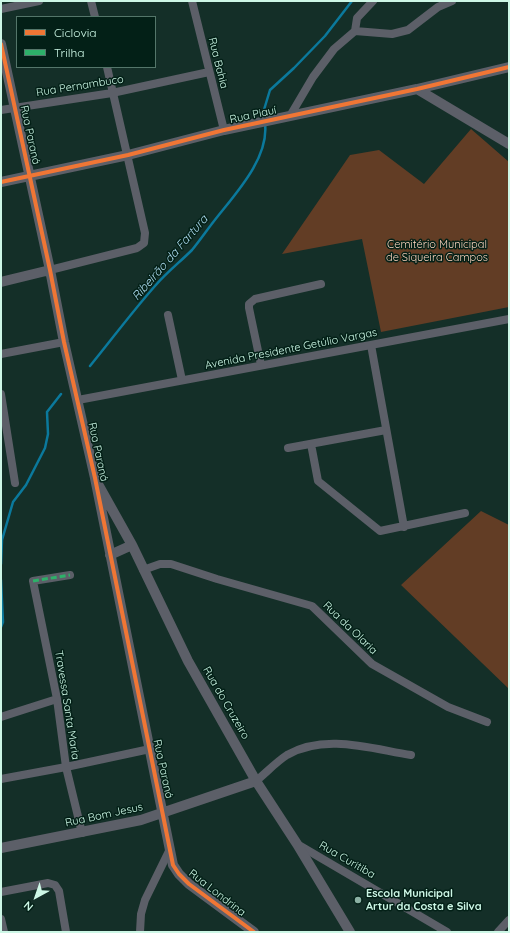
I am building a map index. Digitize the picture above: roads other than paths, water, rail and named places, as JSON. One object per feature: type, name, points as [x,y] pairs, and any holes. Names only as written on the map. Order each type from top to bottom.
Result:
[{"type":"street","points":[[1,9],[39,1]]},
{"type":"street","points":[[91,1],[95,16]]},
{"type":"street","name":"Rua Bahia","points":[[192,1],[224,130]]},
{"type":"street","points":[[290,116],[312,77],[334,49],[355,31],[357,18],[373,1]]},
{"type":"street","points":[[355,31],[392,34],[408,30],[438,7],[452,1]]},
{"type":"street","name":"Rua Paraná","points":[[1,44],[64,342],[95,478],[173,865]]},
{"type":"street","name":"Rua Piauí","points":[[1,182],[128,155],[224,130],[417,89],[509,67]]},
{"type":"street","points":[[1,282],[137,248],[144,243],[145,233],[128,155],[106,68]]},
{"type":"street","name":"Rua Pernambuco","points":[[1,110],[112,93],[209,72]]},
{"type":"street","points":[[417,89],[509,144]]},
{"type":"street","points":[[261,365],[249,304],[255,299],[321,284]]},
{"type":"street","points":[[168,315],[182,380]]},
{"type":"street","name":"Avenida Presidente Getúlio Vargas","points":[[78,400],[509,319]]},
{"type":"street","points":[[1,354],[64,342]]},
{"type":"street","points":[[371,345],[404,527]]},
{"type":"street","points":[[1,394],[5,435],[15,483]]},
{"type":"street","points":[[288,448],[386,430]]},
{"type":"street","points":[[311,444],[318,482],[380,531],[465,513]]},
{"type":"street","name":"Rua do Cruzeiro","points":[[95,478],[132,545],[188,661],[256,781],[297,844],[350,932]]},
{"type":"street","points":[[110,555],[132,545]]},
{"type":"street","name":"Rua da Olaria","points":[[143,570],[160,564],[171,564],[217,579],[312,606],[372,664],[448,707],[487,722]]},
{"type":"street","name":"Travessa Santa Maria","points":[[70,575],[33,581],[57,699],[66,767],[82,833]]},
{"type":"street","points":[[1,718],[57,699]]},
{"type":"street","name":"Rua Bom Jesus","points":[[1,848],[82,833],[163,814],[256,781],[287,756],[310,746],[339,743],[411,755]]},
{"type":"street","points":[[1,779],[150,749]]},
{"type":"street","name":"Rua Curitiba","points":[[297,844],[447,932]]},
{"type":"street","points":[[140,932],[141,914],[145,900],[170,848]]},
{"type":"street","name":"Rua Londrina","points":[[173,865],[178,874],[189,884],[254,932]]},
{"type":"street","points":[[1,892],[48,883],[55,885],[59,891],[66,932]]},
{"type":"street","points":[[1,919],[4,932]]},
{"type":"street","points":[[498,932],[509,920]]},
{"type":"waterway","name":"Ribeirão da Fartura","points":[[264,119],[263,113],[270,90],[325,36],[352,1]]},
{"type":"waterway","name":"Ribeirão da Fartura","points":[[90,366],[155,286],[192,250],[242,185],[257,161],[262,149],[265,136],[265,124]]},
{"type":"waterway","name":"Ribeirão da Fartura","points":[[1,564],[2,540],[13,502],[26,485],[45,448],[48,434],[47,412],[61,394]]},
{"type":"waterway","name":"Ribeirão da Fartura","points":[[1,580],[3,622],[1,627]]},
{"type":"place","name":"Escola Municipal Artur da Costa e Silva","points":[[358,900]]},
{"type":"park label","name":"Cemitério Municipal de Siqueira Campos","points":[[437,251]]}]
